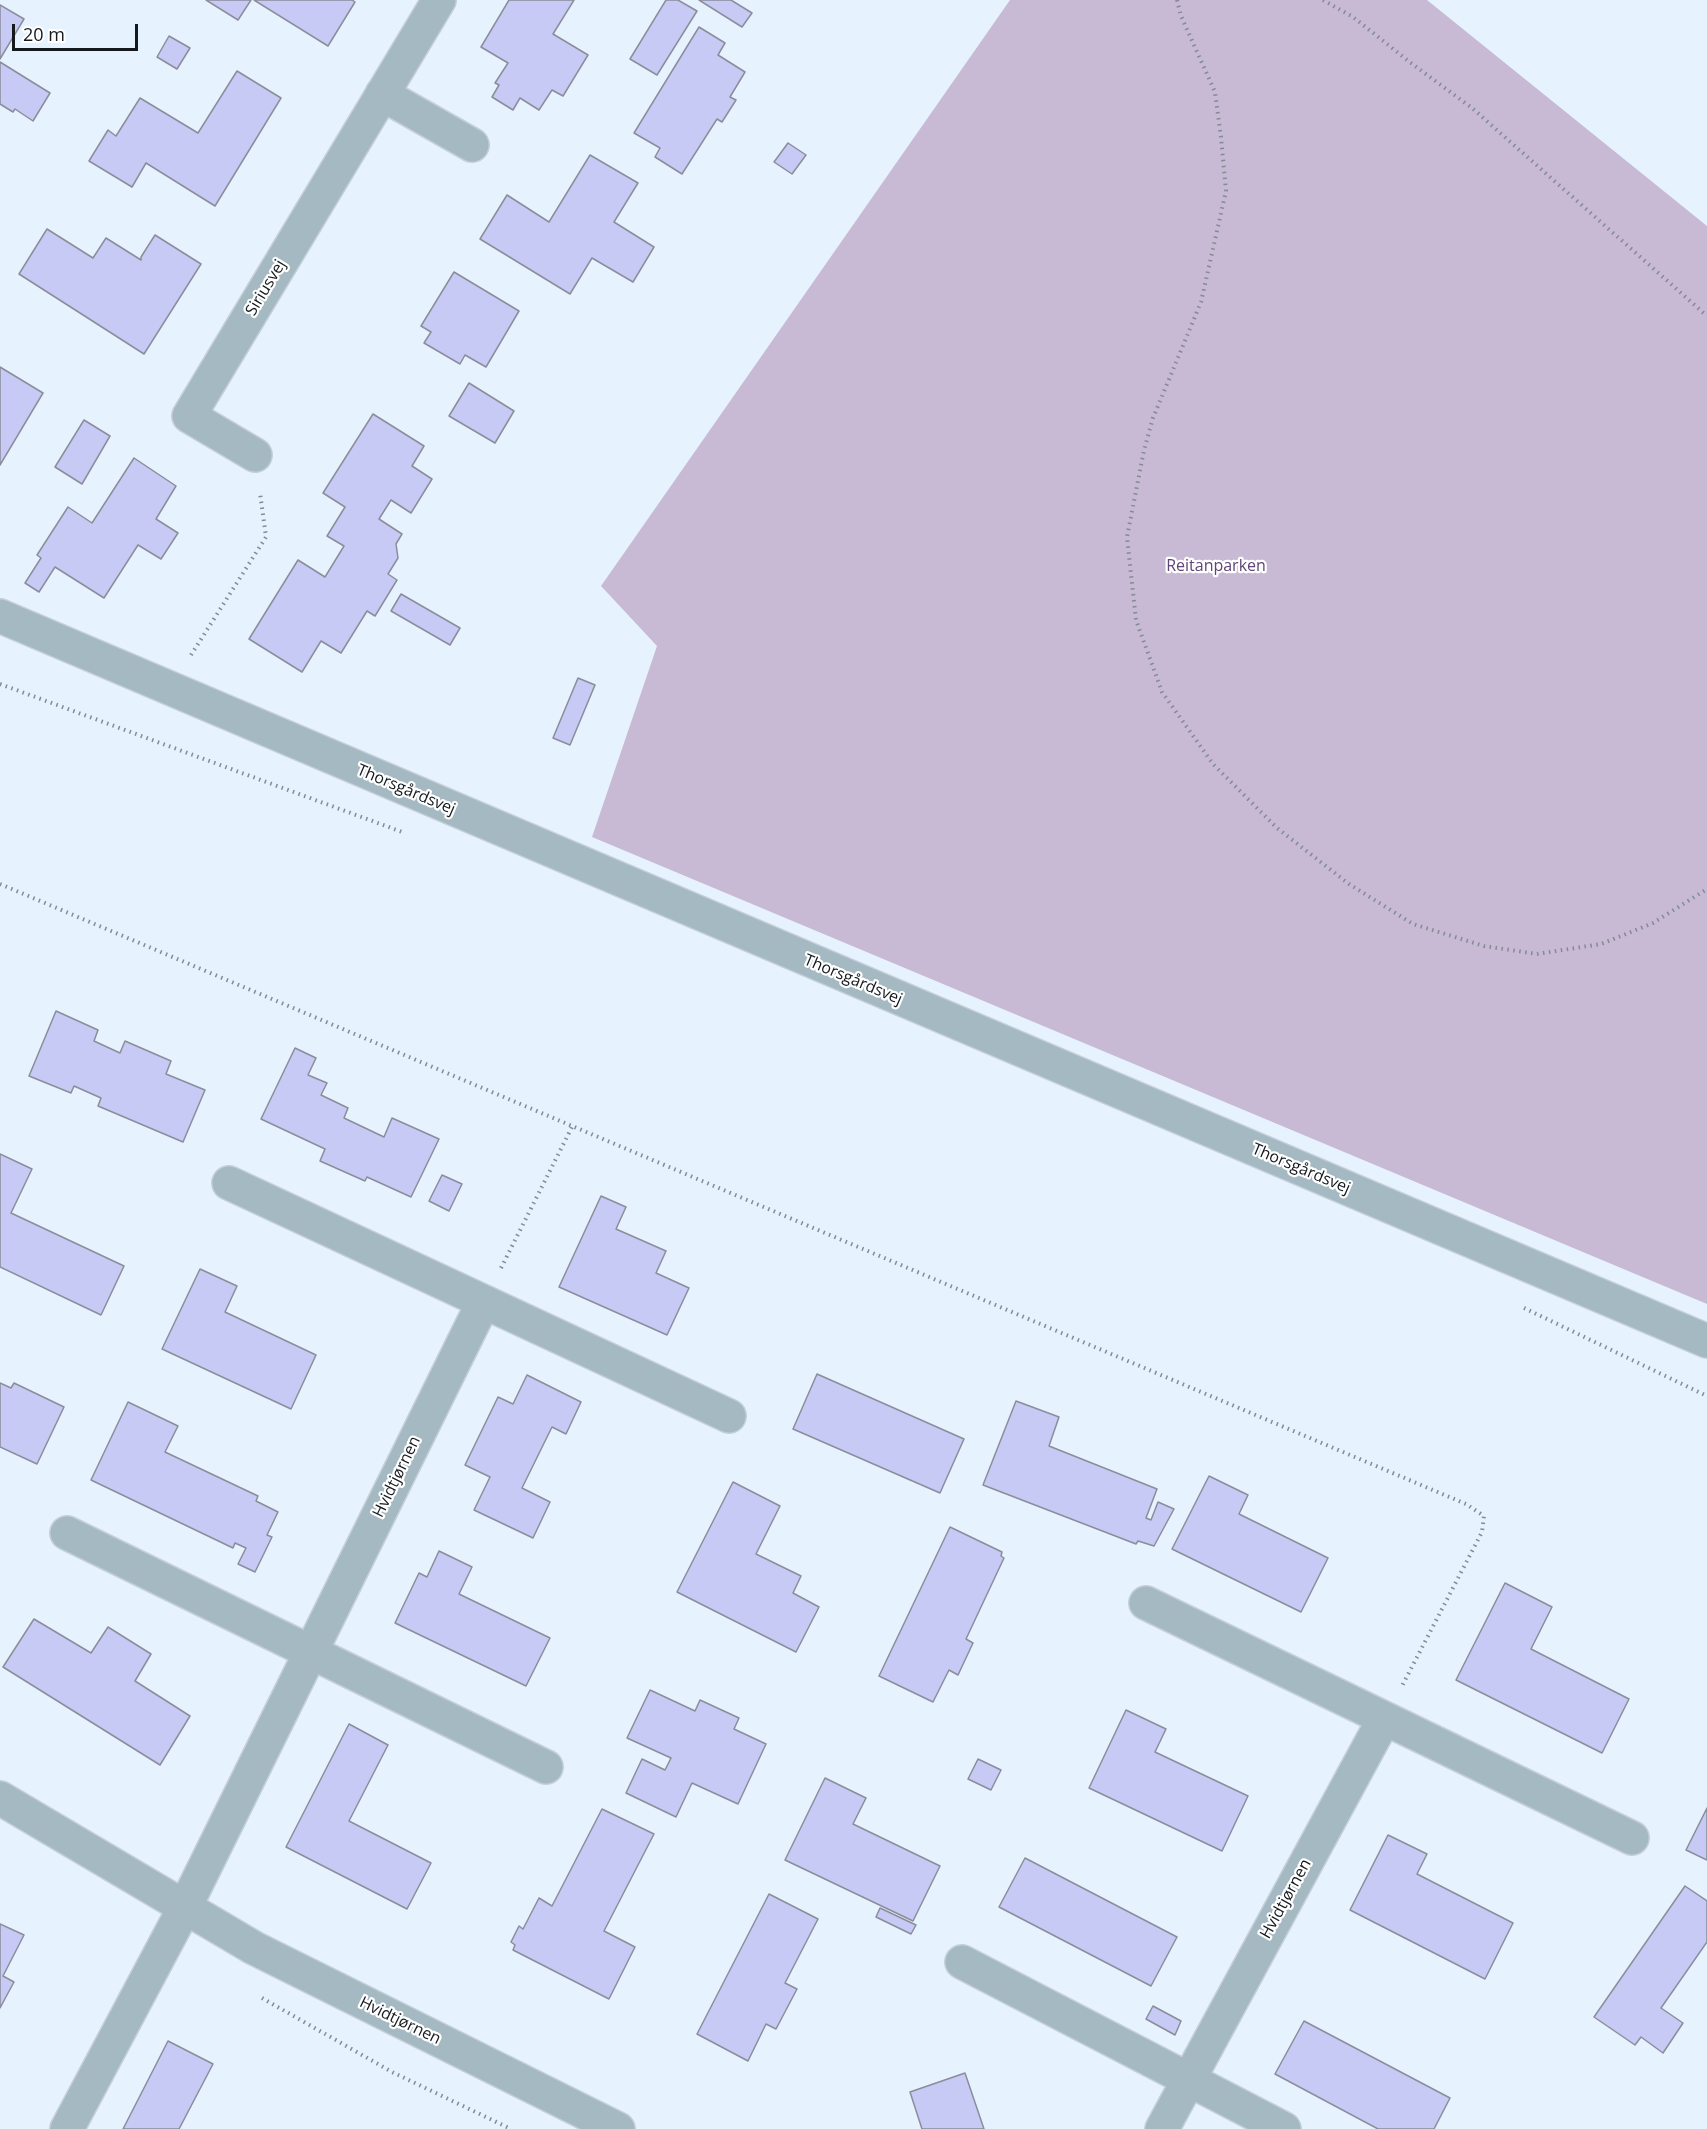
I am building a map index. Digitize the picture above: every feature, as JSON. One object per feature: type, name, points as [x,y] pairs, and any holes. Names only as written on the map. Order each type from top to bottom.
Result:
[{"type":"street","name":"Siriusvej","points":[[255,455],[189,416],[439,0]]},
{"type":"street","points":[[382,94],[472,145]]},
{"type":"street","name":"Thorsgårdsvej","points":[[0,616],[1707,1341]]},
{"type":"street","points":[[229,1183],[729,1416]]},
{"type":"street","name":"Hvidtjørnen","points":[[67,2129],[185,1906],[483,1303]]},
{"type":"street","points":[[67,1533],[546,1767]]},
{"type":"street","points":[[1146,1603],[1632,1839]]},
{"type":"street","name":"Hvidtjørnen","points":[[1162,2129],[1384,1719]]},
{"type":"street","name":"Hvidtjørnen","points":[[0,1798],[254,1948],[618,2129]]},
{"type":"street","points":[[962,1962],[1284,2129]]},
{"type":"path","points":[[1177,0],[1181,16],[1215,92],[1226,191],[1201,302],[1153,418],[1144,450],[1127,537],[1136,620],[1162,692],[1213,764],[1277,828],[1349,884],[1413,924],[1484,946],[1537,954],[1601,944],[1653,923],[1707,889]]},
{"type":"path","points":[[1323,0],[1353,17],[1472,108],[1707,316]]},
{"type":"path","points":[[170,689],[266,537],[255,455]]},
{"type":"path","points":[[0,684],[407,834]]},
{"type":"path","points":[[0,884],[1466,1504],[1484,1516],[1482,1532],[1384,1719]]},
{"type":"path","points":[[483,1303],[572,1127]]},
{"type":"path","points":[[1519,1306],[1707,1396]]},
{"type":"green space","name":"Reitanparken","points":[[1010,0],[1427,0],[1707,226],[1707,1304],[592,837],[657,646],[601,586]]},
{"type":"building","points":[[206,0],[251,0],[238,20]]},
{"type":"building","points":[[254,0],[352,0],[355,2],[328,46]]},
{"type":"building","points":[[509,0],[574,0],[553,34],[588,55],[563,96],[552,90],[539,110],[520,98],[513,110],[492,97],[499,85],[495,83],[508,63],[481,47]]},
{"type":"building","points":[[666,0],[678,0],[697,11],[657,75],[630,59]]},
{"type":"building","points":[[699,0],[731,0],[752,13],[742,27]]},
{"type":"building","points":[[0,5],[24,19],[0,59]]},
{"type":"building","points":[[699,27],[725,43],[718,55],[745,72],[730,97],[736,100],[722,122],[717,119],[682,174],[655,157],[660,148],[634,133]]},
{"type":"building","points":[[169,36],[190,48],[177,69],[157,57]]},
{"type":"building","points":[[0,62],[50,93],[33,121],[15,109],[13,112],[0,104]]},
{"type":"building","points":[[237,71],[281,98],[215,206],[146,163],[132,187],[89,161],[108,130],[116,136],[140,98],[198,133]]},
{"type":"building","points":[[788,143],[806,155],[792,174],[774,162]]},
{"type":"building","points":[[590,155],[638,183],[614,222],[654,247],[633,282],[592,258],[570,294],[480,239],[507,195],[549,222]]},
{"type":"building","points":[[47,229],[93,258],[106,238],[141,260],[155,235],[201,264],[144,354],[19,274]]},
{"type":"building","points":[[454,272],[519,311],[486,367],[465,355],[460,364],[424,343],[431,332],[421,326]]},
{"type":"building","points":[[0,367],[43,393],[0,465]]},
{"type":"building","points":[[469,383],[514,411],[495,443],[449,416]]},
{"type":"building","points":[[373,414],[424,446],[412,466],[432,479],[411,513],[391,500],[379,519],[402,534],[396,544],[398,558],[388,574],[397,580],[375,616],[367,611],[341,653],[321,641],[302,672],[249,639],[298,560],[325,577],[344,546],[327,536],[345,507],[323,493]]},
{"type":"building","points":[[84,420],[110,436],[82,484],[55,467]]},
{"type":"building","points":[[134,458],[176,486],[156,519],[178,533],[161,559],[138,545],[104,598],[55,567],[39,592],[25,583],[41,558],[37,555],[68,507],[92,523]]},
{"type":"building","points":[[401,594],[460,628],[450,645],[391,611]]},
{"type":"building","points":[[578,678],[595,685],[570,745],[553,738]]},
{"type":"building","points":[[56,1011],[98,1030],[94,1041],[120,1053],[125,1041],[171,1061],[166,1074],[205,1090],[183,1142],[98,1106],[101,1098],[74,1086],[71,1093],[29,1076]]},
{"type":"building","points":[[295,1048],[316,1058],[308,1075],[327,1083],[321,1095],[348,1108],[344,1118],[384,1137],[392,1118],[439,1139],[411,1197],[367,1177],[365,1181],[320,1161],[325,1149],[261,1119]]},
{"type":"building","points":[[0,1154],[32,1169],[11,1213],[124,1266],[101,1315],[0,1267]]},
{"type":"building","points":[[442,1175],[462,1184],[449,1211],[429,1201]]},
{"type":"building","points":[[601,1196],[626,1207],[616,1229],[666,1251],[656,1273],[689,1288],[667,1335],[559,1287]]},
{"type":"building","points":[[200,1269],[237,1286],[225,1312],[316,1355],[291,1409],[162,1349]]},
{"type":"building","points":[[817,1374],[964,1439],[940,1493],[793,1429]]},
{"type":"building","points":[[527,1375],[581,1402],[566,1434],[552,1427],[522,1488],[550,1502],[533,1538],[474,1510],[490,1477],[465,1465],[498,1397],[513,1404]]},
{"type":"building","points":[[0,1383],[11,1388],[14,1383],[64,1407],[37,1464],[0,1447]]},
{"type":"building","points":[[1016,1401],[1059,1417],[1049,1446],[1157,1489],[1146,1518],[1151,1520],[1158,1502],[1174,1509],[1154,1546],[1138,1541],[1136,1544],[983,1485]]},
{"type":"building","points":[[128,1402],[178,1426],[165,1452],[258,1496],[256,1501],[278,1512],[267,1535],[272,1537],[255,1572],[238,1564],[246,1548],[235,1543],[233,1548],[91,1480]]},
{"type":"building","points":[[1209,1476],[1248,1495],[1239,1514],[1328,1558],[1301,1612],[1172,1549]]},
{"type":"building","points":[[733,1482],[780,1506],[756,1554],[801,1576],[793,1593],[819,1607],[796,1652],[677,1592]]},
{"type":"building","points":[[950,1527],[1002,1552],[1001,1556],[1004,1558],[966,1639],[973,1643],[958,1675],[949,1670],[933,1702],[879,1676]]},
{"type":"building","points":[[439,1551],[472,1567],[459,1594],[550,1638],[526,1686],[395,1623],[419,1573],[427,1577]]},
{"type":"building","points":[[1505,1583],[1552,1607],[1531,1649],[1629,1699],[1602,1753],[1456,1680]]},
{"type":"building","points":[[34,1619],[91,1653],[108,1627],[151,1654],[135,1681],[190,1716],[160,1765],[3,1667]]},
{"type":"building","points":[[650,1690],[695,1711],[700,1700],[739,1718],[734,1729],[766,1744],[738,1804],[692,1783],[676,1817],[626,1793],[642,1759],[665,1770],[671,1758],[627,1738]]},
{"type":"building","points":[[1126,1710],[1166,1729],[1155,1752],[1248,1796],[1222,1851],[1089,1788]]},
{"type":"building","points":[[349,1724],[388,1745],[349,1821],[431,1863],[407,1909],[286,1847]]},
{"type":"building","points":[[978,1759],[1001,1770],[991,1790],[968,1779]]},
{"type":"building","points":[[825,1778],[866,1798],[853,1824],[940,1866],[913,1921],[785,1860]]},
{"type":"building","points":[[1707,1808],[1707,1860],[1686,1850]]},
{"type":"building","points":[[602,1809],[654,1834],[604,1931],[635,1947],[609,1999],[513,1950],[515,1945],[511,1942],[519,1926],[523,1929],[539,1898],[552,1906]]},
{"type":"building","points":[[1388,1835],[1427,1854],[1417,1874],[1513,1923],[1485,1979],[1350,1910]]},
{"type":"building","points":[[1025,1858],[1177,1937],[1151,1986],[999,1907]]},
{"type":"building","points":[[1685,1886],[1707,1901],[1707,1942],[1661,2008],[1683,2023],[1663,2053],[1641,2037],[1635,2045],[1594,2017]]},
{"type":"building","points":[[769,1894],[818,1919],[785,1983],[797,1989],[776,2029],[766,2024],[748,2061],[697,2034]]},
{"type":"building","points":[[880,1908],[916,1925],[911,1934],[876,1917]]},
{"type":"building","points":[[0,1924],[24,1935],[3,1976],[14,1982],[0,2008]]},
{"type":"building","points":[[1153,2006],[1181,2021],[1175,2035],[1146,2019]]},
{"type":"building","points":[[1304,2021],[1450,2098],[1434,2129],[1378,2129],[1275,2074]]},
{"type":"building","points":[[168,2041],[213,2064],[179,2129],[123,2129]]},
{"type":"building","points":[[965,2073],[984,2129],[922,2129],[910,2092]]}]
